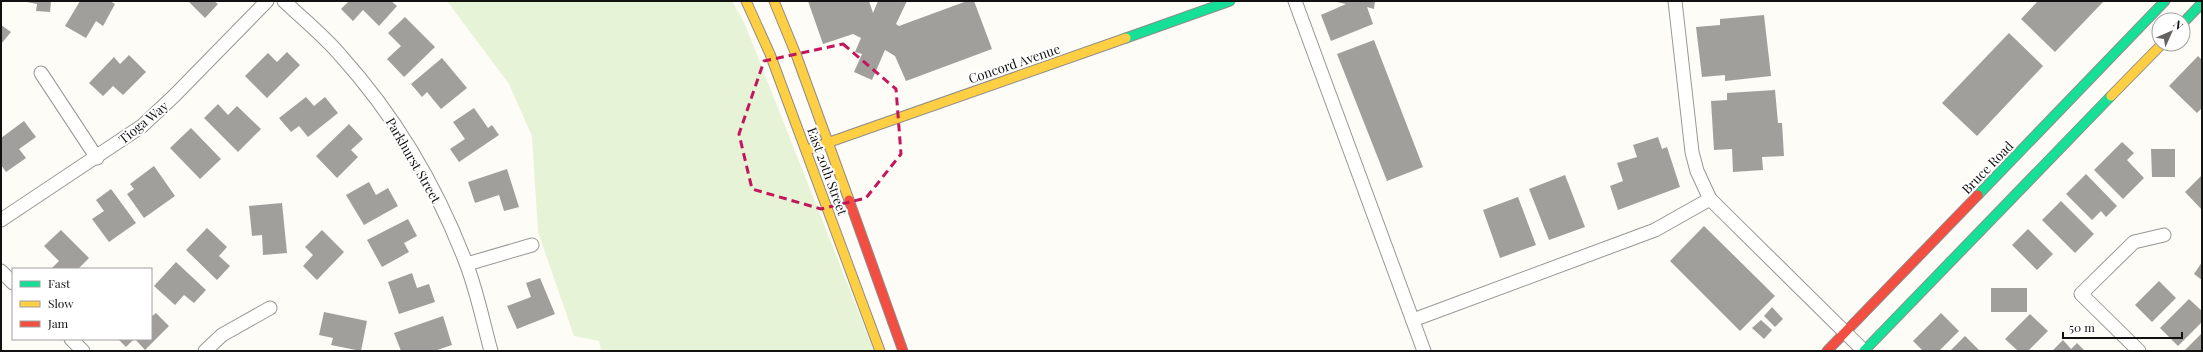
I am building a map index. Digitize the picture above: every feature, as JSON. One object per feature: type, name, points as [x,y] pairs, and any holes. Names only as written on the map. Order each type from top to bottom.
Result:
[{"type":"street","name":"Tioga Way","points":[[1,220],[40,192],[97,158],[142,126],[169,101],[267,1]]},
{"type":"street","name":"Parkhurst Street","points":[[284,1],[340,55],[372,92],[405,139],[434,190],[467,264],[491,351]]},
{"type":"street","name":"East 20th Street","points":[[746,1],[770,54],[807,150],[880,351]]},
{"type":"street","name":"East 20th Street","points":[[774,1],[828,143],[903,351]]},
{"type":"street","name":"Concord Avenue","points":[[807,150],[1230,1]]},
{"type":"street","points":[[1295,1],[1424,351]]},
{"type":"street","points":[[1675,1],[1692,152],[1697,171],[1710,199],[1864,351],[2154,52]]},
{"type":"street","name":"Bruce Road","points":[[1827,351],[2165,1]]},
{"type":"street","points":[[2191,14],[2198,6]]},
{"type":"street","points":[[41,73],[97,158]]},
{"type":"street","points":[[1413,320],[1655,230],[1710,199]]},
{"type":"street","points":[[2139,351],[2081,294],[2134,242],[2164,235]]},
{"type":"street","points":[[467,264],[532,245]]},
{"type":"street","points":[[1,271],[12,282]]},
{"type":"street","points":[[206,351],[222,335],[270,308]]},
{"type":"street","points":[[72,340],[83,351]]},
{"type":"highlighted area","points":[[843,44],[896,89],[901,154],[866,198],[821,209],[752,189],[739,134],[764,61]]},
{"type":"green space","points":[[447,1],[732,1],[744,22],[874,351],[601,351],[599,341],[574,336],[538,232],[532,136],[509,84]]},
{"type":"building","points":[[22,1],[51,1],[50,12],[36,11],[37,4]]},
{"type":"building","points":[[80,1],[110,1],[115,4],[103,26],[96,21],[86,38],[65,26]]},
{"type":"building","points":[[188,1],[214,1],[218,4],[205,18]]},
{"type":"building","points":[[349,1],[391,1],[397,6],[379,26],[363,10],[353,21],[341,9]]},
{"type":"building","points":[[808,1],[869,1],[873,13],[878,1],[907,1],[896,24],[899,26],[967,1],[974,1],[992,49],[906,81],[895,56],[885,50],[872,80],[854,72],[862,54],[855,52],[861,38],[853,34],[823,44]]},
{"type":"building","points":[[1332,1],[1375,1],[1374,9],[1367,7],[1373,24],[1331,41],[1321,15],[1346,4]]},
{"type":"building","points":[[2038,1],[2104,1],[2055,52],[2021,19]]},
{"type":"building","points":[[1764,15],[1771,76],[1725,81],[1725,75],[1702,77],[1696,27],[1720,25],[1720,19]]},
{"type":"building","points":[[405,17],[435,47],[404,77],[387,59],[401,46],[388,33]]},
{"type":"building","points":[[1,25],[11,32],[1,44]]},
{"type":"building","points":[[2009,33],[2043,66],[1977,136],[1942,103]]},
{"type":"building","points":[[1374,40],[1423,167],[1387,181],[1337,54]]},
{"type":"building","points":[[287,52],[300,65],[267,98],[245,76],[268,53],[277,62]]},
{"type":"building","points":[[129,55],[146,72],[123,95],[113,86],[103,96],[89,83],[114,57],[120,64]]},
{"type":"building","points":[[2198,56],[2202,60],[2202,108],[2197,113],[2169,86]]},
{"type":"building","points":[[442,58],[467,88],[441,109],[427,92],[422,97],[411,84]]},
{"type":"building","points":[[1775,90],[1778,123],[1782,123],[1784,156],[1762,157],[1763,170],[1733,172],[1732,149],[1714,150],[1711,101],[1727,100],[1727,93]]},
{"type":"building","points":[[306,97],[314,106],[325,97],[338,113],[308,137],[299,126],[291,132],[279,118]]},
{"type":"building","points":[[218,104],[228,115],[237,106],[261,129],[238,152],[204,118]]},
{"type":"building","points":[[474,108],[488,128],[492,125],[499,135],[459,162],[450,149],[465,139],[453,122]]},
{"type":"building","points":[[24,121],[36,137],[19,149],[26,158],[6,172],[1,165],[1,138]]},
{"type":"building","points":[[349,124],[363,139],[351,150],[358,157],[337,178],[316,156]]},
{"type":"building","points":[[191,128],[221,159],[200,179],[170,148]]},
{"type":"building","points":[[1658,137],[1662,149],[1667,147],[1680,187],[1618,210],[1610,186],[1623,181],[1617,163],[1637,157],[1633,145]]},
{"type":"building","points":[[2122,142],[2134,153],[2127,160],[2144,178],[2123,199],[2094,170]]},
{"type":"building","points":[[2151,149],[2175,149],[2175,177],[2152,177]]},
{"type":"building","points":[[154,166],[175,196],[144,218],[127,194],[134,189],[130,184]]},
{"type":"building","points":[[507,169],[519,207],[504,211],[499,195],[475,203],[468,182]]},
{"type":"building","points":[[2086,174],[2117,206],[2106,217],[2101,211],[2092,220],[2066,194]]},
{"type":"building","points":[[1565,175],[1585,227],[1549,240],[1529,189]]},
{"type":"building","points":[[2202,175],[2202,210],[2185,192]]},
{"type":"building","points":[[369,182],[376,195],[388,188],[398,206],[364,225],[346,195]]},
{"type":"building","points":[[111,189],[136,223],[109,242],[92,219],[104,211],[96,200]]},
{"type":"building","points":[[1518,197],[1536,245],[1500,258],[1483,210]]},
{"type":"building","points":[[2061,201],[2094,234],[2075,253],[2042,220]]},
{"type":"building","points":[[282,203],[287,253],[263,255],[262,235],[252,236],[249,206]]},
{"type":"building","points":[[408,219],[417,236],[404,243],[409,252],[382,267],[367,240]]},
{"type":"building","points":[[1704,226],[1775,296],[1740,331],[1670,261]]},
{"type":"building","points":[[207,228],[227,247],[219,256],[230,266],[217,280],[186,250]]},
{"type":"building","points":[[2028,229],[2053,254],[2037,270],[2012,245]]},
{"type":"building","points":[[61,230],[89,258],[79,268],[52,268],[59,261],[44,246]]},
{"type":"building","points":[[322,230],[344,252],[317,280],[303,266],[313,255],[305,247]]},
{"type":"building","points":[[176,262],[206,290],[194,303],[184,295],[175,305],[154,286]]},
{"type":"building","points":[[2202,262],[2202,280],[2194,274]]},
{"type":"building","points":[[412,273],[417,288],[429,284],[435,302],[399,314],[388,282]]},
{"type":"building","points":[[540,278],[555,314],[517,329],[507,306],[531,297],[526,283]]},
{"type":"building","points":[[2159,281],[2176,298],[2152,322],[2135,305]]},
{"type":"building","points":[[1991,288],[2027,288],[2027,312],[1991,312]]},
{"type":"building","points":[[2189,299],[2202,311],[2202,322],[2178,346],[2160,328]]},
{"type":"building","points":[[1772,307],[1783,319],[1775,327],[1764,316]]},
{"type":"building","points":[[324,312],[367,321],[361,351],[331,345],[333,338],[319,335]]},
{"type":"building","points":[[156,313],[169,326],[145,350],[136,340],[152,340],[152,316]]},
{"type":"building","points":[[1941,313],[1959,331],[1939,351],[1923,351],[1913,341]]},
{"type":"building","points":[[2030,314],[2048,331],[2028,351],[2018,351],[2005,339]]},
{"type":"building","points":[[443,316],[452,345],[434,351],[401,351],[394,333]]},
{"type":"building","points":[[1761,320],[1772,330],[1764,339],[1752,328]]},
{"type":"building","points":[[2202,333],[2202,351],[2186,351],[2185,350]]},
{"type":"building","points":[[1965,336],[1980,351],[1950,351]]},
{"type":"building","points":[[119,340],[133,340],[126,347]]},
{"type":"building","points":[[2063,340],[2071,349],[2077,343],[2085,351],[2052,351]]},
{"type":"traffic: fast","points":[[1126,38],[1230,1]]},
{"type":"traffic: fast","points":[[1978,195],[2165,1]]},
{"type":"traffic: fast","points":[[2191,15],[2202,3]]},
{"type":"traffic: fast","points":[[1864,351],[2111,96]]},
{"type":"traffic: slow","points":[[746,1],[770,54],[880,351]]},
{"type":"traffic: slow","points":[[774,1],[797,57],[849,200]]},
{"type":"traffic: slow","points":[[807,150],[1126,38]]},
{"type":"traffic: slow","points":[[2111,96],[2154,52]]},
{"type":"traffic: jam","points":[[1827,351],[1978,195]]},
{"type":"traffic: jam","points":[[849,200],[903,351]]}]
